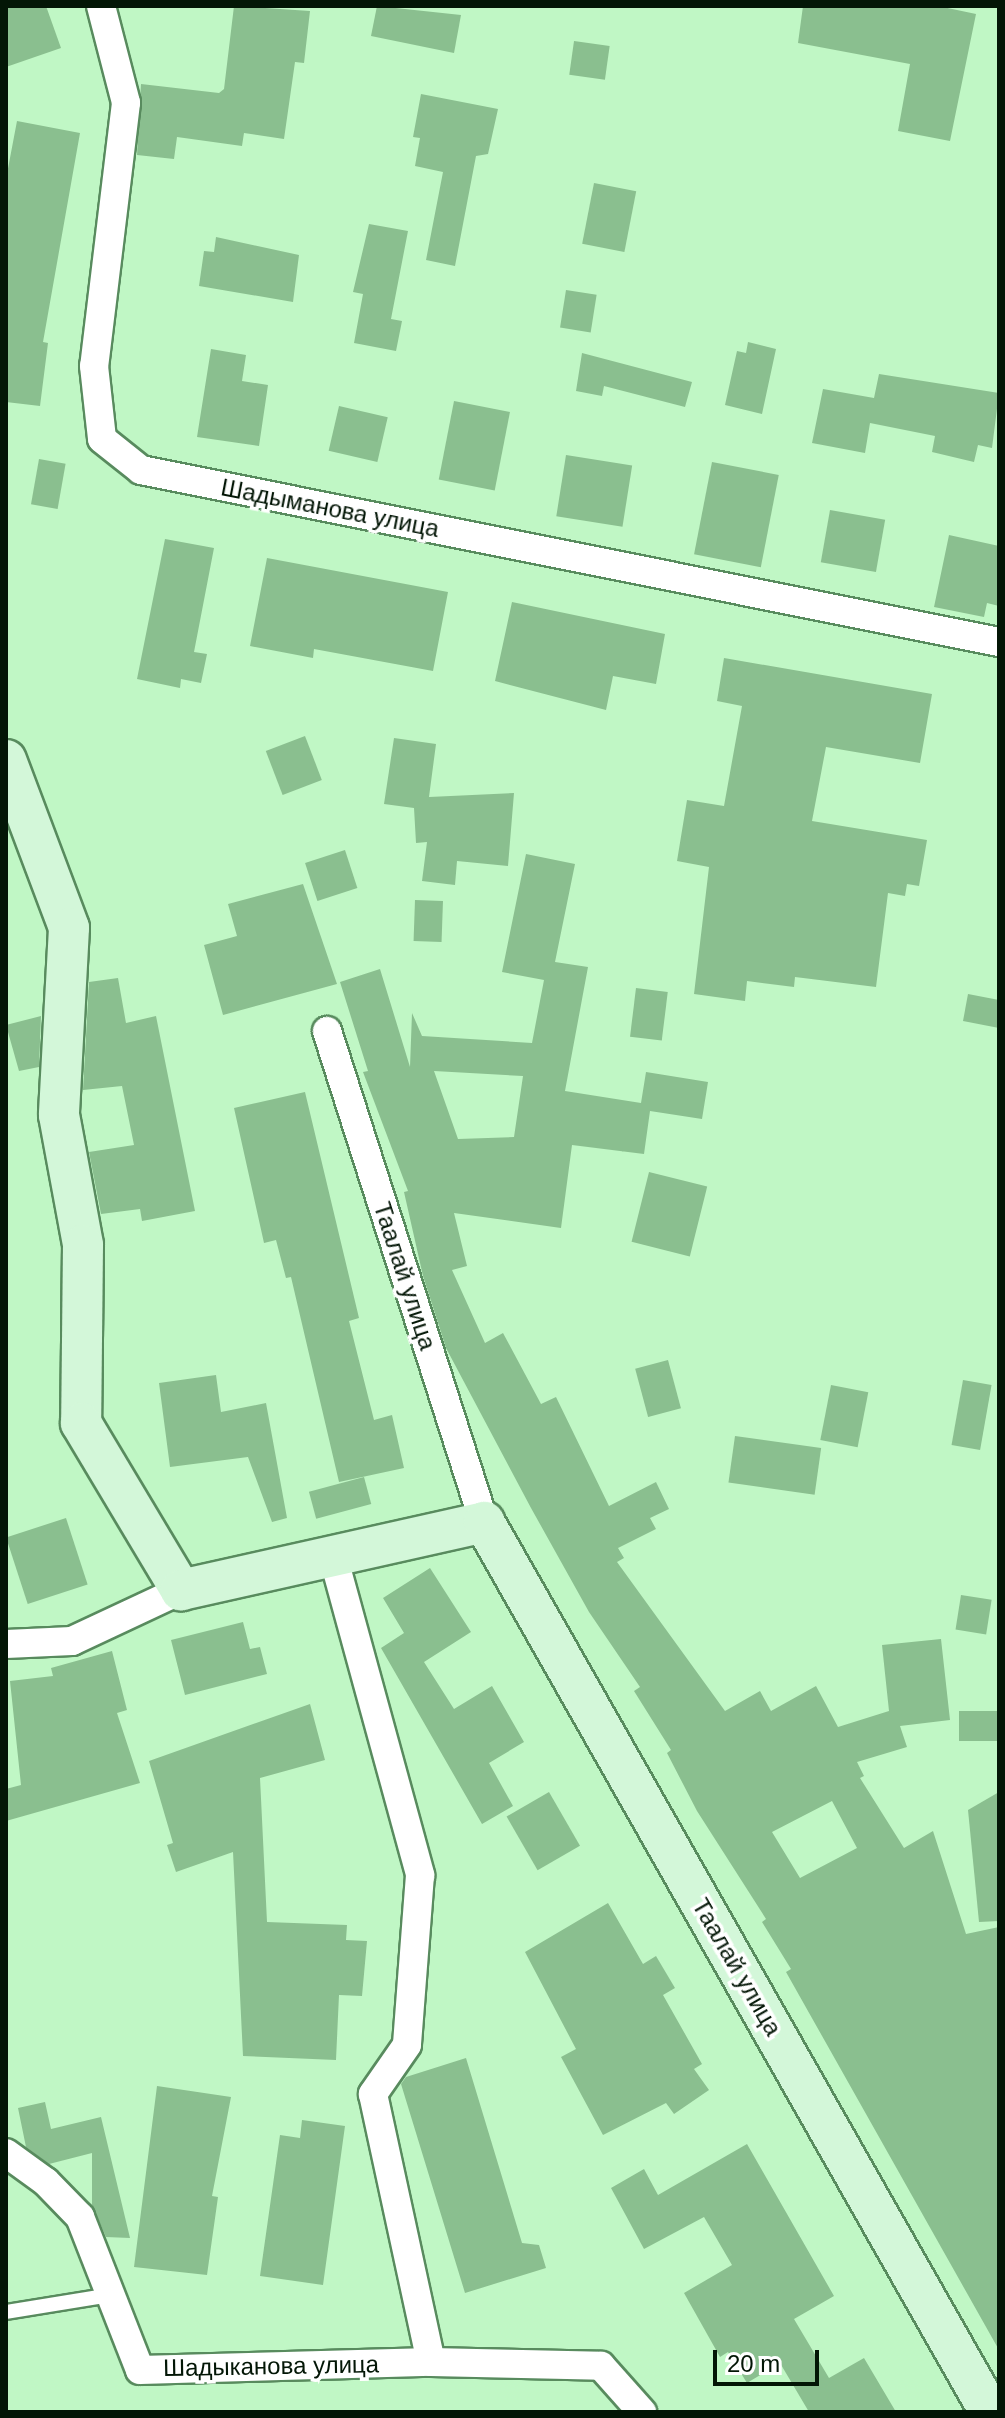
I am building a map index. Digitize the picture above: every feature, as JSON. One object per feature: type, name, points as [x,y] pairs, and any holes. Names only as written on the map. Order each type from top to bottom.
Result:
[{"type":"street","name":"Шадыманова улица","points":[[101,6],[126,103],[94,366],[102,439],[141,470],[999,642]]},
{"type":"street","points":[[6,760],[69,928],[59,1115],[83,1245],[81,1423],[181,1590]]},
{"type":"street","name":"Таалай улица","points":[[327,1031],[484,1522],[990,2412]]},
{"type":"street","points":[[6,1644],[72,1641],[181,1590],[484,1522]]},
{"type":"street","points":[[333,1556],[420,1875],[407,2045],[373,2094],[431,2362]]},
{"type":"street","name":"Шадыканова улица","points":[[6,2153],[46,2182],[80,2217],[140,2370],[431,2362],[601,2366],[642,2412]]},
{"type":"lane","points":[[6,2312],[111,2295]]},
{"type":"building","points":[[6,6],[46,6],[61,48],[6,67]]},
{"type":"building","points":[[234,6],[310,11],[304,63],[295,62],[284,139],[244,133],[242,146],[177,137],[174,159],[137,155],[141,84],[219,93],[224,89]]},
{"type":"building","points":[[377,6],[461,15],[454,53],[371,36]]},
{"type":"building","points":[[803,6],[938,6],[976,14],[950,141],[898,131],[910,64],[798,43]]},
{"type":"building","points":[[574,41],[610,46],[605,80],[569,75]]},
{"type":"building","points":[[421,94],[498,109],[488,154],[476,156],[455,266],[426,260],[443,172],[415,166],[420,138],[413,137]]},
{"type":"building","points":[[17,121],[80,133],[43,342],[48,343],[40,406],[6,402],[6,179]]},
{"type":"building","points":[[594,183],[636,191],[624,252],[582,244]]},
{"type":"building","points":[[369,224],[408,231],[391,319],[402,321],[396,351],[354,343],[363,294],[353,292]]},
{"type":"building","points":[[216,237],[299,255],[293,302],[199,286],[204,251],[214,252]]},
{"type":"building","points":[[566,290],[597,295],[591,332],[560,328]]},
{"type":"building","points":[[748,342],[776,349],[762,414],[725,405],[737,351],[746,353]]},
{"type":"building","points":[[211,349],[246,355],[242,381],[268,385],[259,446],[197,437]]},
{"type":"building","points":[[582,353],[692,382],[685,407],[604,386],[602,396],[576,391]]},
{"type":"building","points":[[879,374],[999,393],[992,448],[978,445],[974,462],[932,452],[935,436],[870,423],[865,453],[812,443],[823,389],[874,398]]},
{"type":"building","points":[[454,401],[510,412],[495,490],[439,480]]},
{"type":"building","points":[[339,406],[388,417],[377,462],[329,451]]},
{"type":"building","points":[[566,455],[632,465],[622,527],[556,516]]},
{"type":"building","points":[[39,459],[66,464],[58,509],[31,504]]},
{"type":"building","points":[[712,462],[779,475],[761,567],[694,554]]},
{"type":"building","points":[[830,510],[885,520],[876,572],[821,562]]},
{"type":"building","points":[[949,535],[999,546],[999,606],[987,603],[984,617],[934,607]]},
{"type":"building","points":[[165,539],[214,548],[194,652],[207,654],[201,683],[181,679],[180,688],[137,679]]},
{"type":"building","points":[[267,558],[448,592],[433,671],[314,649],[313,658],[250,646]]},
{"type":"building","points":[[512,602],[665,634],[656,684],[613,676],[606,710],[495,681]]},
{"type":"building","points":[[724,658],[932,694],[920,763],[826,747],[812,821],[927,840],[919,886],[907,884],[905,896],[888,893],[876,987],[795,977],[794,987],[747,981],[745,1001],[694,994],[709,867],[677,861],[687,800],[724,806],[742,706],[717,701]]},
{"type":"building","points":[[305,736],[322,780],[283,795],[266,751]]},
{"type":"building","points":[[394,738],[436,744],[429,797],[514,793],[508,866],[457,861],[455,885],[422,881],[427,842],[416,843],[414,808],[384,804]]},
{"type":"building","points":[[345,850],[357,888],[317,901],[305,863]]},
{"type":"building","points":[[526,854],[575,864],[555,962],[588,967],[565,1091],[641,1103],[646,1072],[708,1082],[702,1119],[650,1111],[644,1154],[572,1145],[561,1228],[454,1213],[467,1266],[452,1270],[485,1343],[503,1333],[541,1404],[556,1397],[609,1506],[656,1482],[669,1509],[650,1518],[656,1529],[618,1548],[624,1558],[617,1562],[725,1711],[760,1691],[771,1711],[816,1686],[838,1727],[889,1711],[882,1645],[941,1639],[950,1720],[900,1726],[907,1747],[857,1762],[864,1776],[860,1778],[904,1848],[933,1831],[966,1934],[999,1927],[999,2350],[786,1972],[791,1969],[762,1922],[766,1919],[697,1811],[667,1753],[671,1750],[634,1691],[640,1687],[589,1612],[446,1348],[423,1276],[404,1192],[408,1191],[363,1072],[368,1071],[340,982],[380,969],[410,1067],[412,1013],[422,1036],[532,1043],[544,980],[502,972]],"holes":[[[434,1071],[523,1076],[514,1137],[458,1139]],[[832,1801],[857,1848],[800,1878],[772,1832]]]},
{"type":"building","points":[[303,884],[337,984],[223,1015],[204,945],[237,936],[228,904]]},
{"type":"building","points":[[415,900],[443,901],[442,942],[414,941]]},
{"type":"building","points":[[118,978],[126,1023],[156,1016],[195,1211],[142,1221],[140,1209],[101,1214],[89,1152],[134,1145],[122,1086],[83,1090],[89,982]]},
{"type":"building","points":[[636,988],[668,992],[662,1041],[630,1037]]},
{"type":"building","points":[[968,994],[999,1000],[999,1028],[963,1021]]},
{"type":"building","points":[[41,1016],[39,1067],[19,1071],[6,1025]]},
{"type":"building","points":[[305,1092],[359,1318],[349,1321],[374,1420],[392,1415],[404,1468],[339,1482],[291,1277],[286,1278],[276,1240],[264,1243],[234,1108]]},
{"type":"building","points":[[649,1172],[707,1187],[690,1256],[632,1242]]},
{"type":"building","points":[[668,1360],[681,1408],[648,1417],[635,1369]]},
{"type":"building","points":[[216,1375],[221,1412],[266,1403],[287,1518],[272,1522],[248,1457],[170,1467],[159,1383]]},
{"type":"building","points":[[963,1380],[992,1385],[980,1450],[952,1445]]},
{"type":"building","points":[[831,1385],[868,1392],[858,1447],[820,1440]]},
{"type":"building","points":[[735,1436],[821,1448],[815,1495],[728,1483]]},
{"type":"building","points":[[364,1477],[371,1504],[316,1519],[309,1492]]},
{"type":"building","points":[[66,1518],[88,1585],[28,1604],[6,1537]]},
{"type":"building","points":[[430,1568],[471,1632],[424,1662],[454,1709],[492,1686],[524,1742],[489,1763],[513,1806],[482,1824],[381,1648],[404,1633],[383,1598]]},
{"type":"building","points":[[961,1595],[992,1600],[986,1634],[956,1630]]},
{"type":"building","points":[[243,1622],[250,1649],[260,1647],[267,1674],[185,1695],[171,1640]]},
{"type":"building","points":[[112,1651],[127,1710],[117,1713],[140,1783],[6,1821],[6,1789],[21,1785],[10,1681],[53,1676],[51,1668]]},
{"type":"building","points":[[310,1704],[325,1760],[260,1778],[267,1922],[347,1925],[346,1940],[367,1941],[362,1996],[339,1995],[336,2060],[243,2056],[233,1852],[176,1872],[167,1845],[173,1843],[149,1761]]},
{"type":"building","points":[[959,1711],[999,1711],[999,1741],[959,1741]]},
{"type":"building","points":[[549,1792],[580,1846],[538,1870],[507,1816]]},
{"type":"building","points":[[999,1792],[999,1921],[979,1922],[968,1810]]},
{"type":"building","points":[[608,1903],[643,1964],[656,1956],[675,1988],[663,1995],[702,2064],[694,2069],[709,2090],[674,2114],[666,2103],[603,2135],[561,2057],[576,2049],[525,1952]]},
{"type":"building","points":[[466,2058],[522,2243],[539,2245],[546,2268],[465,2293],[401,2084],[406,2077]]},
{"type":"building","points":[[157,2086],[231,2097],[212,2196],[218,2197],[207,2275],[134,2267]]},
{"type":"building","points":[[45,2102],[51,2129],[101,2117],[130,2238],[106,2237],[92,2205],[92,2153],[49,2164],[26,2147],[18,2108]]},
{"type":"building","points":[[302,2120],[345,2126],[323,2285],[260,2276],[280,2135],[300,2138]]},
{"type":"building","points":[[747,2144],[834,2296],[794,2319],[829,2378],[864,2358],[896,2412],[809,2412],[780,2363],[747,2383],[728,2352],[720,2357],[684,2293],[732,2265],[704,2217],[644,2249],[611,2188],[644,2169],[658,2195]]}]
